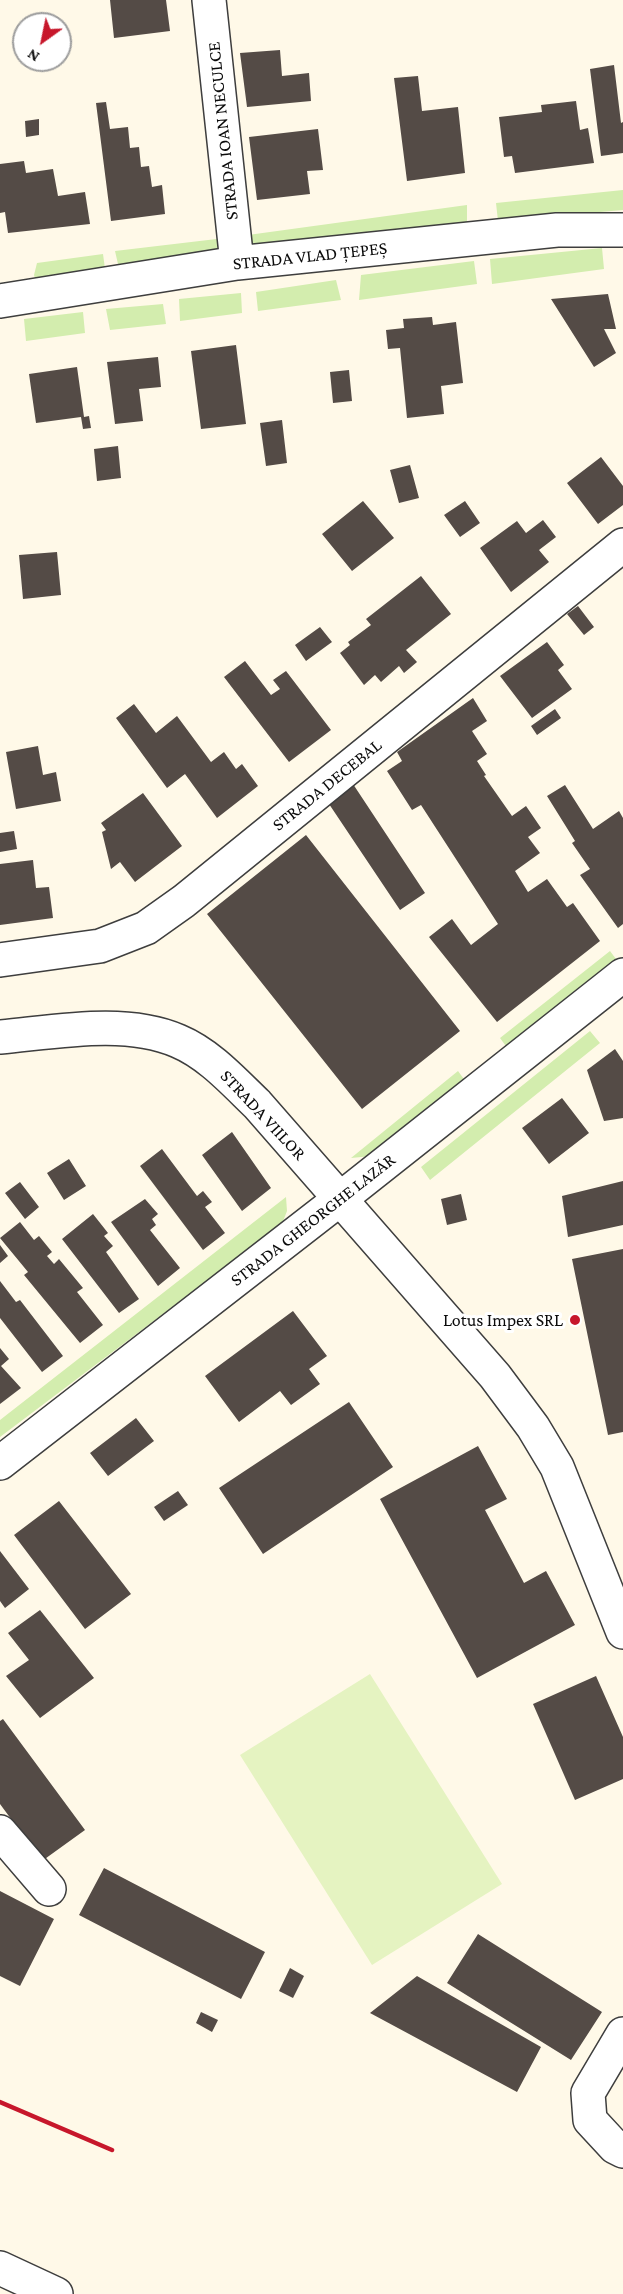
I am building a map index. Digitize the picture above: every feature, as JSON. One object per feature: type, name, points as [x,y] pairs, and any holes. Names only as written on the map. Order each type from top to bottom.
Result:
[{"type":"street","name":"STRADA IOAN NECULCE","points":[[209,0],[237,263]]},
{"type":"street","name":"STRADA VLAD ȚEPEȘ","points":[[0,301],[237,263],[557,230],[623,230]]},
{"type":"street","name":"STRADA DECEBAL","points":[[0,960],[100,946],[146,928],[184,901],[623,545]]},
{"type":"street","name":"STRADA GHEORGHE LAZĂR","points":[[0,1463],[340,1199],[623,975]]},
{"type":"street","name":"STRADA VIILOR","points":[[0,1037],[95,1028],[146,1031],[179,1041],[218,1066],[257,1104],[495,1376],[533,1427],[557,1467],[623,1632]]},
{"type":"street","points":[[0,1832],[49,1889]]},
{"type":"street","points":[[623,2034],[588,2093],[591,2121],[615,2147],[623,2151]]},
{"type":"street","points":[[0,2268],[56,2294]]},
{"type":"green space","points":[[623,190],[623,210],[498,221],[496,203]]},
{"type":"green space","points":[[467,205],[467,225],[250,250],[248,235]]},
{"type":"green space","points":[[225,238],[226,248],[120,273],[115,251]]},
{"type":"green space","points":[[602,248],[604,269],[492,284],[490,259]]},
{"type":"green space","points":[[103,254],[106,276],[37,285],[34,275],[37,263]]},
{"type":"green space","points":[[474,261],[477,284],[359,300],[361,275]]},
{"type":"green space","points":[[336,280],[341,300],[258,311],[256,292]]},
{"type":"green space","points":[[241,293],[242,313],[180,321],[179,299]]},
{"type":"green space","points":[[163,304],[166,324],[110,330],[106,309]]},
{"type":"green space","points":[[83,312],[85,333],[26,341],[24,319]]},
{"type":"green space","points":[[610,951],[619,963],[508,1049],[500,1038]]},
{"type":"green space","points":[[590,1031],[600,1043],[430,1180],[421,1167]]},
{"type":"green space","points":[[458,1071],[466,1082],[372,1156],[351,1158]]},
{"type":"green space","points":[[286,1197],[287,1211],[282,1224],[0,1437],[0,1420]]},
{"type":"green space","points":[[370,1674],[502,1884],[372,1965],[240,1755]]},
{"type":"building","points":[[110,0],[166,0],[170,31],[114,38]]},
{"type":"building","points":[[280,50],[282,76],[309,73],[311,101],[247,107],[240,53]]},
{"type":"building","points":[[614,65],[621,123],[623,122],[623,153],[601,156],[590,69]]},
{"type":"building","points":[[418,76],[422,111],[458,107],[465,173],[407,181],[394,78]]},
{"type":"building","points":[[576,101],[580,130],[588,128],[594,163],[515,173],[512,156],[504,157],[499,117],[542,112],[541,105]]},
{"type":"building","points":[[106,102],[110,129],[128,127],[130,148],[139,147],[141,167],[149,166],[152,187],[162,185],[165,214],[111,221],[96,103]]},
{"type":"building","points":[[39,119],[39,135],[26,137],[25,121]]},
{"type":"building","points":[[318,129],[323,170],[307,171],[310,194],[257,200],[249,137]]},
{"type":"building","points":[[24,161],[26,173],[53,169],[58,196],[85,192],[90,224],[8,233],[5,212],[0,213],[0,164]]},
{"type":"building","points":[[608,294],[616,329],[604,329],[616,353],[594,367],[551,299]]},
{"type":"building","points":[[432,317],[433,325],[456,322],[463,383],[441,386],[444,414],[407,418],[400,348],[388,349],[386,330],[404,328],[403,319]]},
{"type":"building","points":[[236,345],[246,424],[201,429],[191,351]]},
{"type":"building","points":[[158,357],[161,387],[139,389],[143,421],[115,424],[107,362]]},
{"type":"building","points":[[77,367],[84,417],[89,416],[91,428],[83,429],[81,417],[36,423],[29,374]]},
{"type":"building","points":[[349,370],[352,401],[333,403],[330,372]]},
{"type":"building","points":[[282,420],[287,463],[266,466],[260,423]]},
{"type":"building","points":[[118,446],[121,478],[97,481],[94,449]]},
{"type":"building","points":[[601,457],[623,486],[623,505],[598,524],[567,483]]},
{"type":"building","points":[[410,465],[419,498],[399,503],[390,470]]},
{"type":"building","points":[[363,501],[394,538],[352,571],[322,534]]},
{"type":"building","points":[[465,501],[480,523],[460,537],[444,515]]},
{"type":"building","points":[[543,520],[556,537],[539,550],[549,562],[511,592],[480,548],[517,521],[526,533]]},
{"type":"building","points":[[57,552],[61,595],[23,599],[19,555]]},
{"type":"building","points":[[421,576],[451,614],[406,650],[417,662],[404,673],[399,666],[381,682],[375,675],[364,685],[340,653],[350,645],[348,642],[371,625],[366,619]]},
{"type":"building","points":[[578,606],[594,627],[584,635],[567,614]]},
{"type":"building","points":[[320,627],[332,642],[306,661],[295,645]]},
{"type":"building","points":[[547,642],[564,665],[558,670],[572,689],[532,718],[500,676]]},
{"type":"building","points":[[245,661],[271,695],[280,689],[273,680],[286,671],[331,730],[289,762],[224,677]]},
{"type":"building","points":[[473,698],[487,721],[472,731],[487,754],[477,761],[486,775],[484,776],[512,816],[526,806],[541,828],[528,837],[540,853],[515,871],[528,892],[547,879],[567,907],[573,903],[600,941],[497,1022],[429,937],[452,919],[471,945],[498,924],[421,805],[412,810],[387,771],[402,761],[397,752]]},
{"type":"building","points":[[134,704],[156,733],[177,716],[211,762],[224,752],[236,769],[242,764],[258,786],[217,818],[185,774],[167,788],[116,718]]},
{"type":"building","points":[[555,709],[561,718],[537,735],[531,726]]},
{"type":"building","points":[[38,746],[43,775],[56,772],[61,801],[16,809],[6,752]]},
{"type":"building","points":[[353,784],[425,893],[400,910],[327,801]]},
{"type":"building","points":[[565,785],[593,829],[619,811],[623,818],[623,924],[618,928],[580,875],[590,869],[572,843],[575,841],[547,796]]},
{"type":"building","points":[[143,793],[182,846],[135,882],[120,862],[111,869],[102,832],[106,830],[101,823]]},
{"type":"building","points":[[14,831],[17,849],[0,852],[0,833]]},
{"type":"building","points":[[306,835],[460,1031],[362,1109],[207,914]]},
{"type":"building","points":[[33,860],[36,888],[49,887],[53,918],[0,925],[0,864]]},
{"type":"building","points":[[615,1049],[623,1061],[623,1118],[604,1121],[587,1070]]},
{"type":"building","points":[[562,1098],[589,1133],[549,1164],[522,1128]]},
{"type":"building","points":[[232,1132],[271,1188],[242,1211],[202,1155]]},
{"type":"building","points":[[162,1149],[197,1196],[203,1191],[212,1202],[205,1207],[225,1233],[203,1250],[140,1166]]},
{"type":"building","points":[[69,1159],[86,1186],[64,1200],[47,1173]]},
{"type":"building","points":[[623,1181],[623,1225],[568,1237],[562,1196]]},
{"type":"building","points":[[20,1182],[39,1207],[25,1219],[5,1193]]},
{"type":"building","points":[[461,1194],[467,1220],[447,1225],[441,1199]]},
{"type":"building","points":[[145,1199],[158,1214],[152,1219],[156,1225],[150,1230],[180,1268],[158,1286],[111,1222]]},
{"type":"building","points":[[93,1214],[108,1233],[104,1236],[113,1246],[106,1252],[139,1299],[119,1313],[62,1239]]},
{"type":"building","points":[[20,1222],[34,1240],[39,1236],[52,1252],[47,1256],[54,1264],[59,1259],[83,1288],[77,1292],[103,1325],[80,1343],[24,1275],[28,1272],[0,1238]]},
{"type":"building","points":[[0,1245],[8,1256],[0,1263]]},
{"type":"building","points":[[623,1249],[623,1432],[608,1435],[572,1259]]},
{"type":"building","points":[[0,1281],[16,1302],[20,1300],[63,1356],[42,1372],[0,1318]]},
{"type":"building","points":[[293,1311],[327,1356],[309,1369],[320,1384],[291,1405],[280,1391],[239,1422],[205,1376]]},
{"type":"building","points":[[0,1348],[9,1359],[1,1366],[21,1388],[0,1404]]},
{"type":"building","points":[[349,1402],[393,1467],[263,1554],[219,1488]]},
{"type":"building","points":[[136,1418],[154,1441],[108,1476],[90,1453]]},
{"type":"building","points":[[478,1446],[507,1499],[485,1510],[524,1583],[546,1571],[575,1625],[477,1678],[380,1499]]},
{"type":"building","points":[[178,1491],[188,1505],[164,1521],[154,1507]]},
{"type":"building","points":[[59,1501],[131,1594],[85,1629],[14,1535]]},
{"type":"building","points":[[0,1551],[29,1589],[5,1608],[0,1601]]},
{"type":"building","points":[[40,1610],[94,1678],[40,1718],[6,1676],[29,1660],[8,1633]]},
{"type":"building","points":[[596,1676],[623,1737],[623,1779],[575,1800],[533,1704]]},
{"type":"building","points":[[3,1719],[85,1830],[42,1861],[0,1804],[0,1721]]},
{"type":"building","points":[[104,1868],[265,1952],[241,1999],[79,1915]]},
{"type":"building","points":[[0,1891],[54,1919],[20,1986],[0,1976]]},
{"type":"building","points":[[478,1934],[602,2012],[571,2060],[447,1983]]},
{"type":"building","points":[[290,1968],[304,1976],[293,1998],[279,1991]]},
{"type":"building","points":[[417,1976],[541,2047],[517,2092],[370,2013]]},
{"type":"building","points":[[201,2012],[218,2020],[212,2032],[196,2023]]},
{"type":"railway","points":[[0,2102],[112,2150]]},
{"type":"place","name":"Lotus Impex SRL","points":[[575,1320]]}]
